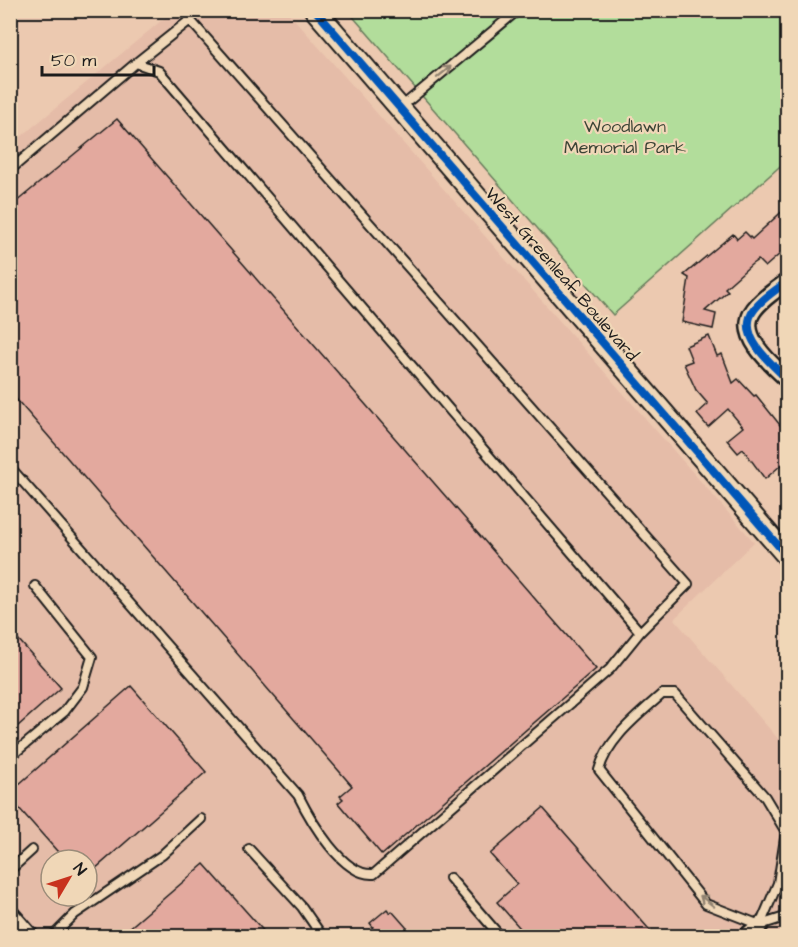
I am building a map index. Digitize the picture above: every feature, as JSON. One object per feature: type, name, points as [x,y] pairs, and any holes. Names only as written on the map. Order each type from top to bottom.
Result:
[{"type":"street","name":"West Greenleaf Boulevard","points":[[315,10],[399,110],[786,551]]},
{"type":"street","points":[[788,281],[760,304],[750,318],[750,334],[758,348],[788,380]]},
{"type":"street","points":[[10,913],[30,936]]},
{"type":"street","points":[[747,936],[760,925]]},
{"type":"lane","points":[[399,110],[518,10]]},
{"type":"lane","points":[[10,170],[190,20],[688,584],[640,632],[601,677],[374,874],[362,875],[348,866],[311,821],[298,795],[10,467]]},
{"type":"lane","points":[[136,63],[159,70],[640,632]]},
{"type":"lane","points":[[10,757],[64,712],[83,687],[92,657],[35,586]]},
{"type":"lane","points":[[760,925],[778,883],[786,832],[765,797],[675,694],[662,694],[626,727],[602,759],[599,770],[706,904],[760,925],[788,916]]},
{"type":"lane","points":[[54,936],[75,914],[162,855],[201,819]]},
{"type":"lane","points":[[249,849],[302,908],[322,936]]},
{"type":"lane","points":[[10,870],[32,850]]},
{"type":"lane","points":[[450,878],[500,936]]},
{"type":"shaded area","points":[[173,11],[287,11],[754,542],[674,619],[787,749],[787,936],[11,936],[11,145]]},
{"type":"green space","name":"Woodlawn Memorial Park","points":[[348,11],[777,11],[787,23],[787,160],[613,315]]},
{"type":"building","points":[[117,119],[596,669],[382,855],[338,803],[343,799],[340,796],[352,786],[10,392],[10,207]]},
{"type":"building","points":[[788,206],[788,247],[765,267],[758,260],[725,288],[728,291],[705,311],[716,314],[713,329],[682,322],[689,278],[684,275],[733,234],[737,239],[745,232],[752,239]]},
{"type":"building","points":[[709,336],[717,356],[722,354],[733,383],[738,379],[754,396],[756,395],[788,435],[788,459],[765,479],[743,449],[738,453],[727,440],[743,427],[728,409],[708,427],[697,414],[708,404],[696,390],[684,364],[692,361],[686,346]]},
{"type":"building","points":[[10,630],[61,688],[10,733]]},
{"type":"building","points":[[131,686],[206,772],[99,866],[99,848],[54,848],[10,798],[10,792]]},
{"type":"building","points":[[543,808],[655,936],[527,936],[497,902],[517,884],[490,854]]},
{"type":"building","points":[[204,864],[268,936],[120,936]]},
{"type":"building","points":[[387,909],[390,913],[392,911],[414,936],[363,936],[373,927],[370,923]]},
{"type":"cycle path","points":[[315,10],[788,557]]},
{"type":"cycle path","points":[[788,281],[756,307],[750,317],[749,326],[755,344],[788,380]]}]
